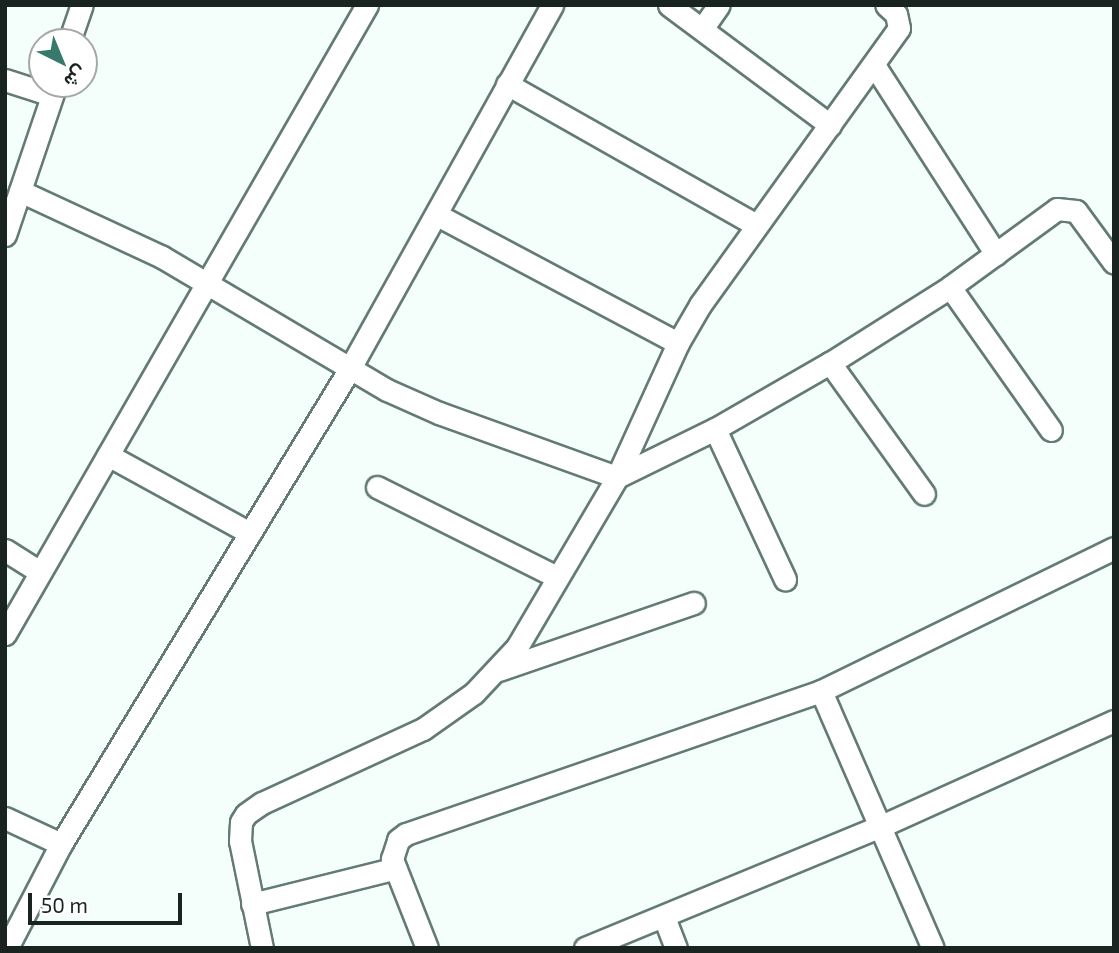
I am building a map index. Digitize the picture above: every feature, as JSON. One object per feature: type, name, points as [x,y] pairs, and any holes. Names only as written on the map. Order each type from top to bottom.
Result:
[{"type":"street","points":[[74,28],[82,5]]},
{"type":"street","points":[[5,634],[367,5]]},
{"type":"street","points":[[7,948],[61,844],[349,370],[552,5]]},
{"type":"street","points":[[669,5],[830,125]]},
{"type":"street","points":[[702,29],[719,5]]},
{"type":"street","points":[[262,948],[239,831],[246,814],[262,803],[423,729],[474,693],[517,647],[617,477],[678,343],[719,276],[899,28],[896,14],[886,5]]},
{"type":"street","points":[[874,65],[996,254]]},
{"type":"street","points":[[5,80],[28,85]]},
{"type":"street","points":[[507,84],[756,225]]},
{"type":"street","points":[[5,236],[51,98]]},
{"type":"street","points":[[20,191],[118,234],[349,370],[426,408],[617,477],[715,429],[830,363],[950,287],[1057,209],[1076,211],[1114,263]]},
{"type":"street","points":[[437,215],[678,343]]},
{"type":"street","points":[[950,287],[1051,430]]},
{"type":"street","points":[[830,363],[924,494]]},
{"type":"street","points":[[715,429],[785,579]]},
{"type":"street","points":[[108,454],[250,533]]},
{"type":"street","points":[[377,487],[557,578]]},
{"type":"street","points":[[427,948],[396,869],[394,849],[406,834],[821,691],[1114,548]]},
{"type":"street","points":[[5,550],[40,572]]},
{"type":"street","points":[[497,671],[694,603]]},
{"type":"street","points":[[821,691],[933,948]]},
{"type":"street","points":[[585,948],[878,827],[1114,721]]},
{"type":"street","points":[[5,818],[61,844]]},
{"type":"street","points":[[252,904],[396,869]]},
{"type":"street","points":[[664,917],[676,948]]}]
